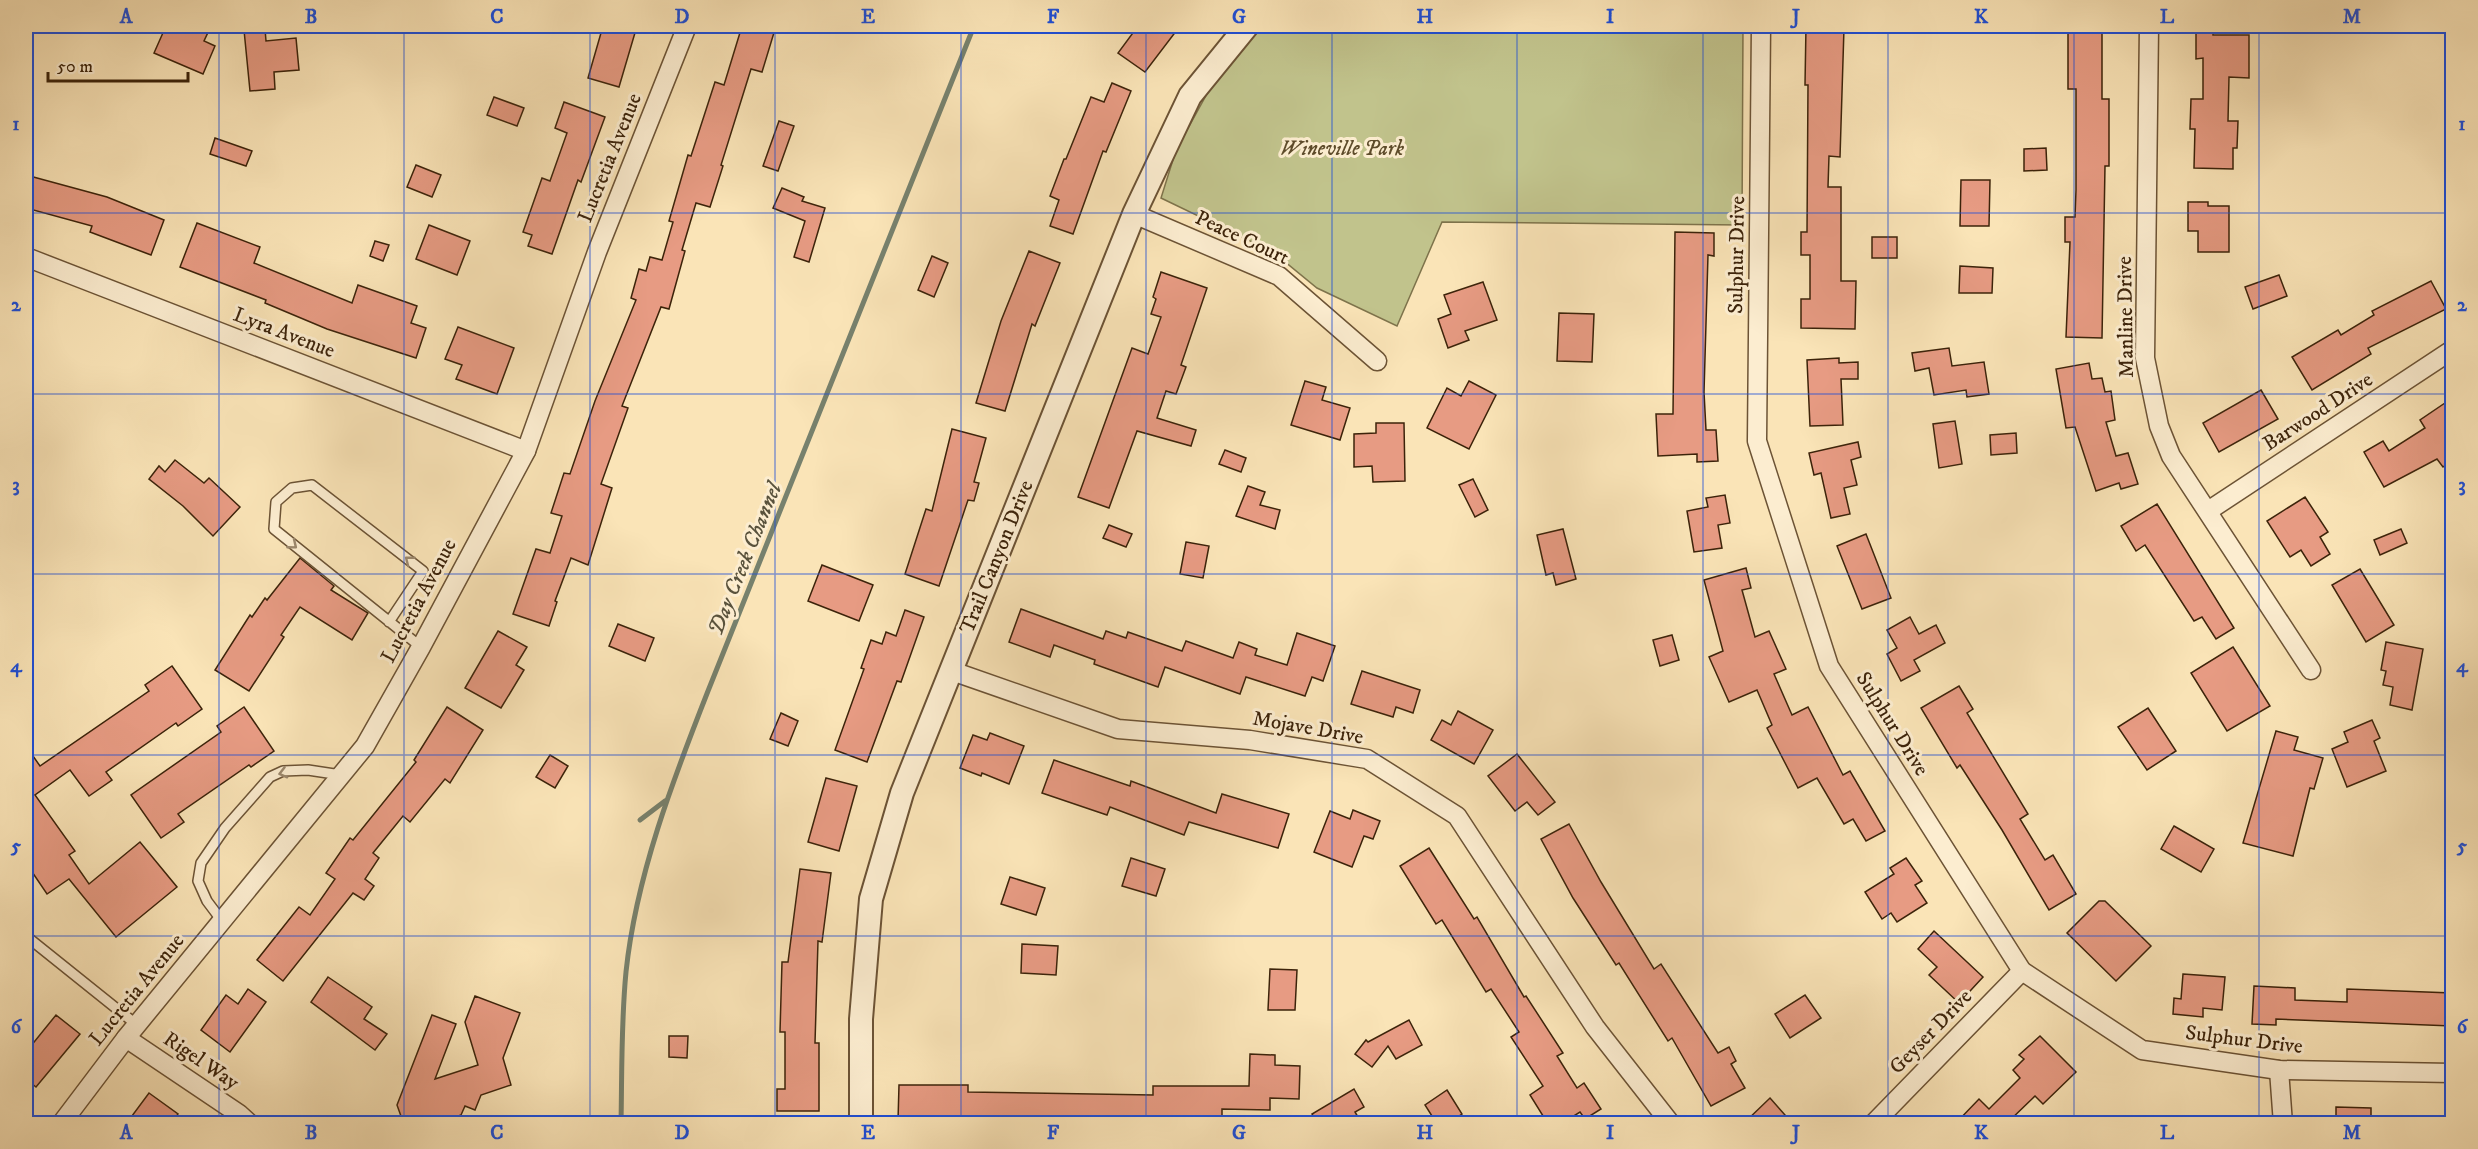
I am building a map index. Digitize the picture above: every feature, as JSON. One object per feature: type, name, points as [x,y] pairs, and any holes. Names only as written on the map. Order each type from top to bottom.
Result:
[{"type":"street","name":"Lucretia Avenue","points":[[61,1124],[132,1031],[365,746],[422,647],[526,451],[597,252],[687,26]]},
{"type":"street","name":"Trail Canyon Drive","points":[[861,1124],[861,1019],[871,899],[902,793],[1134,214],[1190,96],[1246,26]]},
{"type":"street","name":"Sulphur Drive","points":[[1761,26],[1757,441],[1829,666],[2022,971],[2142,1050],[2279,1070],[2452,1073]]},
{"type":"street","name":"Manline Drive","points":[[2149,26],[2146,368],[2159,426],[2171,456],[2311,670]]},
{"type":"street","name":"Peace Court","points":[[1134,214],[1279,276],[1377,361]]},
{"type":"street","name":"Lyra Avenue","points":[[26,257],[526,451]]},
{"type":"street","name":"Barwood Drive","points":[[2208,511],[2452,350]]},
{"type":"street","name":"Mojave Drive","points":[[952,670],[1118,729],[1250,740],[1367,759],[1457,816],[1595,1027],[1671,1124]]},
{"type":"street","name":"Geyser Drive","points":[[1873,1124],[2022,971]]},
{"type":"street","name":"Rigel Way","points":[[132,1031],[239,1113],[250,1124]]},
{"type":"street","points":[[2279,1070],[2283,1124]]},
{"type":"lane","points":[[389,622],[423,571],[312,485],[292,488],[276,502],[274,529],[389,622],[422,647]]},
{"type":"lane","points":[[222,921],[207,901],[198,881],[201,863],[225,828],[270,777],[283,771],[308,770],[341,776]]},
{"type":"lane","points":[[26,936],[132,1031]]},
{"type":"green space","name":"Wineville Park","points":[[1264,26],[1743,26],[1742,225],[1442,222],[1397,326],[1317,288],[1273,252],[1161,198],[1176,150],[1208,92],[1255,33]]},
{"type":"building","points":[[166,26],[211,26],[204,41],[215,46],[203,74],[154,53]]},
{"type":"building","points":[[603,26],[637,26],[619,87],[588,78]]},
{"type":"building","points":[[742,26],[776,26],[762,72],[751,69],[710,207],[696,203],[682,250],[685,251],[669,309],[661,307],[622,406],[628,408],[601,484],[612,488],[588,565],[571,558],[555,601],[557,602],[549,626],[513,614],[536,549],[550,553],[562,516],[551,513],[564,473],[570,474],[595,401],[636,300],[631,298],[639,269],[646,271],[650,257],[662,260],[673,222],[669,221],[688,155],[691,156],[715,82],[724,85]]},
{"type":"building","points":[[1138,26],[1180,26],[1145,72],[1118,53]]},
{"type":"building","points":[[1806,26],[1844,28],[1840,157],[1829,156],[1828,187],[1841,187],[1841,281],[1856,281],[1855,329],[1801,328],[1801,299],[1810,299],[1810,255],[1801,255],[1801,232],[1807,232]]},
{"type":"building","points":[[2068,26],[2102,26],[2102,99],[2109,99],[2109,166],[2105,166],[2102,338],[2066,337],[2070,242],[2065,242],[2065,217],[2075,217],[2076,190],[2076,89],[2068,89]]},
{"type":"building","points":[[265,29],[266,41],[296,38],[299,70],[274,72],[275,89],[250,91],[244,30]]},
{"type":"building","points":[[2213,30],[2213,35],[2249,35],[2249,78],[2229,77],[2228,121],[2238,121],[2237,148],[2233,148],[2233,169],[2194,168],[2195,129],[2190,129],[2191,99],[2203,99],[2203,58],[2196,59],[2196,31]]},
{"type":"building","points":[[1112,83],[1131,91],[1106,152],[1103,151],[1073,234],[1050,226],[1059,200],[1050,196],[1091,97],[1104,102]]},
{"type":"building","points":[[494,97],[524,108],[517,126],[487,115]]},
{"type":"building","points":[[564,102],[605,117],[581,182],[578,180],[552,254],[528,246],[532,235],[523,232],[542,178],[550,181],[567,133],[555,128]]},
{"type":"building","points":[[779,121],[794,126],[778,171],[763,166]]},
{"type":"building","points":[[215,138],[252,151],[246,166],[210,154]]},
{"type":"building","points":[[2046,148],[2047,170],[2024,171],[2024,149]]},
{"type":"building","points":[[416,165],[441,175],[432,197],[407,187]]},
{"type":"building","points":[[26,175],[107,197],[164,220],[151,255],[90,232],[92,226],[26,208]]},
{"type":"building","points":[[1961,180],[1990,180],[1989,226],[1960,226]]},
{"type":"building","points":[[782,188],[804,197],[802,201],[825,208],[809,262],[794,257],[805,221],[773,208]]},
{"type":"building","points":[[2188,202],[2208,202],[2208,206],[2229,206],[2229,252],[2198,252],[2198,231],[2188,231]]},
{"type":"building","points":[[197,223],[260,247],[254,263],[352,303],[358,285],[417,306],[411,323],[426,328],[416,358],[327,329],[265,303],[266,300],[180,267]]},
{"type":"building","points":[[429,225],[470,241],[457,275],[416,259]]},
{"type":"building","points":[[1675,232],[1714,233],[1714,256],[1708,255],[1704,392],[1706,430],[1716,430],[1718,461],[1697,462],[1697,454],[1658,456],[1656,414],[1673,414]]},
{"type":"building","points":[[1872,237],[1897,237],[1897,258],[1872,258]]},
{"type":"building","points":[[375,241],[389,245],[383,261],[370,256]]},
{"type":"building","points":[[1029,251],[1060,263],[1035,326],[1032,324],[1005,411],[976,403],[1001,321]]},
{"type":"building","points":[[932,256],[948,263],[934,297],[918,290]]},
{"type":"building","points":[[1960,266],[1993,268],[1992,293],[1959,293]]},
{"type":"building","points":[[1161,272],[1207,288],[1181,365],[1186,367],[1176,394],[1166,391],[1157,418],[1196,430],[1191,446],[1137,431],[1109,508],[1078,497],[1132,348],[1148,354],[1161,317],[1151,314],[1156,299],[1153,297]]},
{"type":"building","points":[[2279,275],[2287,296],[2253,309],[2245,287]]},
{"type":"building","points":[[2431,281],[2446,309],[2368,348],[2371,354],[2312,390],[2292,357],[2338,330],[2341,335],[2374,315],[2372,311]]},
{"type":"building","points":[[1483,282],[1497,320],[1465,331],[1469,340],[1448,348],[1438,319],[1451,314],[1444,295]]},
{"type":"building","points":[[1559,313],[1594,314],[1592,362],[1557,361]]},
{"type":"building","points":[[458,327],[514,348],[497,394],[456,379],[462,365],[445,359]]},
{"type":"building","points":[[1949,348],[1952,366],[1984,362],[1989,394],[1967,397],[1966,390],[1934,395],[1929,368],[1915,371],[1912,353]]},
{"type":"building","points":[[1839,358],[1839,363],[1858,362],[1858,379],[1841,379],[1843,425],[1810,426],[1807,360]]},
{"type":"building","points":[[2089,363],[2092,379],[2102,378],[2105,392],[2111,391],[2115,420],[2106,422],[2116,456],[2128,453],[2138,484],[2121,489],[2119,483],[2096,491],[2075,427],[2066,428],[2056,369]]},
{"type":"building","points":[[1305,381],[1326,387],[1322,400],[1350,408],[1340,440],[1291,425]]},
{"type":"building","points":[[1469,381],[1496,395],[1469,449],[1427,428],[1447,388],[1461,396]]},
{"type":"building","points":[[2261,390],[2278,419],[2219,452],[2203,423]]},
{"type":"building","points":[[2445,403],[2452,415],[2452,460],[2443,467],[2437,459],[2384,487],[2364,452],[2383,441],[2389,451],[2425,428],[2420,420]]},
{"type":"building","points":[[1955,421],[1962,464],[1939,468],[1933,424]]},
{"type":"building","points":[[1376,423],[1404,423],[1405,481],[1373,482],[1372,466],[1354,467],[1354,434],[1376,433]]},
{"type":"building","points":[[952,429],[986,438],[974,482],[979,483],[974,501],[968,500],[939,586],[905,574],[926,509],[932,511]]},
{"type":"building","points":[[2016,433],[2017,453],[1991,455],[1990,435]]},
{"type":"building","points":[[1858,442],[1861,457],[1851,460],[1857,485],[1844,488],[1850,514],[1831,518],[1821,473],[1814,475],[1809,453]]},
{"type":"building","points":[[1225,450],[1246,458],[1241,472],[1219,464]]},
{"type":"building","points":[[175,460],[204,483],[209,478],[240,507],[213,536],[183,506],[149,479],[159,466],[165,472]]},
{"type":"building","points":[[1473,479],[1488,510],[1475,517],[1459,485]]},
{"type":"building","points":[[1248,486],[1265,492],[1260,505],[1280,510],[1275,529],[1236,516]]},
{"type":"building","points":[[1725,495],[1730,523],[1718,525],[1722,548],[1694,552],[1687,511],[1708,507],[1706,498]]},
{"type":"building","points":[[2305,497],[2328,532],[2320,537],[2330,554],[2311,566],[2301,550],[2290,557],[2267,521]]},
{"type":"building","points":[[2157,504],[2234,628],[2216,639],[2202,617],[2194,621],[2145,545],[2136,551],[2121,526]]},
{"type":"building","points":[[1109,525],[1132,534],[1126,547],[1103,538]]},
{"type":"building","points":[[1563,529],[1576,579],[1556,585],[1553,573],[1546,575],[1537,535]]},
{"type":"building","points":[[2401,529],[2407,543],[2380,555],[2374,540]]},
{"type":"building","points":[[1866,534],[1891,598],[1862,609],[1837,546]]},
{"type":"building","points":[[1186,542],[1209,546],[1203,578],[1180,574]]},
{"type":"building","points":[[300,558],[334,586],[331,590],[368,613],[352,640],[300,607],[281,635],[284,637],[249,691],[215,670],[250,615],[252,617],[265,598],[267,600]]},
{"type":"building","points":[[822,565],[873,585],[859,621],[808,601]]},
{"type":"building","points":[[1746,568],[1751,588],[1742,590],[1755,637],[1769,631],[1786,669],[1774,674],[1792,715],[1808,707],[1843,775],[1850,771],[1885,831],[1866,841],[1853,819],[1844,824],[1817,778],[1798,788],[1767,728],[1772,725],[1757,690],[1729,702],[1709,657],[1723,651],[1704,580]]},
{"type":"building","points":[[2360,569],[2394,625],[2366,642],[2332,585]]},
{"type":"building","points":[[1021,609],[1103,639],[1106,631],[1126,638],[1128,632],[1182,651],[1186,641],[1233,658],[1239,642],[1257,649],[1255,655],[1287,665],[1297,633],[1335,646],[1323,681],[1312,677],[1305,696],[1246,677],[1240,694],[1165,667],[1158,687],[1094,664],[1095,660],[1054,645],[1050,657],[1009,642]]},
{"type":"building","points":[[905,610],[924,617],[901,682],[897,681],[867,762],[835,750],[864,669],[861,668],[871,640],[882,644],[886,632],[896,636]]},
{"type":"building","points":[[1910,617],[1919,634],[1936,625],[1945,643],[1914,660],[1920,671],[1901,681],[1887,654],[1897,648],[1887,630]]},
{"type":"building","points":[[618,624],[654,638],[645,661],[609,646]]},
{"type":"building","points":[[498,631],[527,647],[516,665],[524,670],[501,708],[465,688]]},
{"type":"building","points":[[1672,635],[1679,660],[1660,666],[1653,640]]},
{"type":"building","points":[[2386,642],[2423,649],[2412,710],[2390,705],[2393,687],[2383,685],[2386,671],[2381,670]]},
{"type":"building","points":[[2233,647],[2270,706],[2227,731],[2191,673]]},
{"type":"building","points":[[172,666],[202,709],[178,726],[176,723],[106,772],[112,780],[89,796],[70,770],[35,795],[75,851],[69,855],[89,884],[140,842],[177,887],[116,937],[69,879],[47,894],[26,863],[26,746],[40,766],[149,691],[145,685]]},
{"type":"building","points":[[1362,671],[1420,690],[1413,713],[1396,707],[1393,717],[1351,704]]},
{"type":"building","points":[[1959,686],[1973,709],[1967,713],[2028,814],[2020,819],[2045,860],[2053,855],[2076,894],[2049,910],[2002,830],[1960,765],[1957,768],[1921,708]]},
{"type":"building","points":[[244,707],[274,751],[251,767],[249,765],[178,814],[184,822],[161,838],[131,795],[221,732],[217,726]]},
{"type":"building","points":[[447,707],[483,730],[450,783],[445,779],[410,822],[403,816],[373,853],[379,858],[365,879],[374,886],[364,900],[353,893],[283,981],[257,960],[299,907],[310,915],[335,879],[326,873],[350,838],[353,840],[416,762],[414,760]]},
{"type":"building","points":[[2148,708],[2176,751],[2147,770],[2118,727]]},
{"type":"building","points":[[1458,711],[1493,730],[1474,764],[1431,740],[1442,720],[1451,725]]},
{"type":"building","points":[[781,713],[798,721],[788,746],[770,739]]},
{"type":"building","points":[[2372,720],[2380,738],[2374,741],[2386,771],[2347,787],[2332,749],[2348,742],[2344,732]]},
{"type":"building","points":[[2276,731],[2298,737],[2294,750],[2323,758],[2314,789],[2310,788],[2293,856],[2243,843]]},
{"type":"building","points":[[990,733],[1024,746],[1009,784],[982,773],[981,776],[960,768],[973,735],[987,740]]},
{"type":"building","points":[[1517,754],[1555,802],[1538,815],[1527,802],[1515,811],[1488,776]]},
{"type":"building","points":[[550,755],[568,766],[555,788],[536,777]]},
{"type":"building","points":[[1054,760],[1130,786],[1131,781],[1216,813],[1222,794],[1289,814],[1278,848],[1189,822],[1184,835],[1110,807],[1107,815],[1042,793]]},
{"type":"building","points":[[826,778],[857,786],[839,851],[808,842]]},
{"type":"building","points":[[1353,810],[1380,821],[1373,839],[1364,836],[1352,867],[1314,852],[1330,811],[1350,819]]},
{"type":"building","points":[[1569,824],[1654,969],[1661,964],[1718,1053],[1729,1047],[1736,1061],[1731,1064],[1745,1088],[1711,1106],[1672,1038],[1668,1041],[1619,963],[1616,965],[1573,898],[1541,839]]},
{"type":"building","points":[[2174,826],[2214,849],[2201,872],[2161,849]]},
{"type":"building","points":[[1429,848],[1474,919],[1477,917],[1524,997],[1526,996],[1563,1053],[1557,1056],[1577,1088],[1584,1083],[1601,1109],[1585,1119],[1580,1112],[1561,1124],[1548,1124],[1530,1095],[1543,1086],[1511,1037],[1519,1032],[1491,989],[1486,992],[1442,920],[1436,924],[1400,866]]},
{"type":"building","points":[[1131,858],[1165,869],[1156,896],[1122,886]]},
{"type":"building","points":[[1906,858],[1922,881],[1915,885],[1927,903],[1897,922],[1891,913],[1882,919],[1865,892],[1894,874],[1890,868]]},
{"type":"building","points":[[800,869],[831,873],[822,942],[818,941],[815,1043],[819,1043],[819,1111],[777,1111],[777,1089],[785,1089],[785,1032],[780,1032],[782,962],[788,962]]},
{"type":"building","points":[[1010,877],[1045,888],[1036,915],[1001,904]]},
{"type":"building","points":[[2099,901],[2105,901],[2151,946],[2116,981],[2067,933]]},
{"type":"building","points":[[1934,931],[1983,977],[1959,1003],[1929,975],[1937,967],[1918,949]]},
{"type":"building","points":[[1022,944],[1058,946],[1056,975],[1021,973]]},
{"type":"building","points":[[1270,969],[1297,970],[1295,1010],[1268,1010]]},
{"type":"building","points":[[2183,974],[2225,977],[2222,1010],[2203,1008],[2203,1017],[2173,1014],[2174,998],[2181,999]]},
{"type":"building","points":[[328,977],[372,1007],[364,1019],[387,1034],[375,1050],[311,1002]]},
{"type":"building","points":[[2254,986],[2295,988],[2295,1000],[2347,1002],[2347,989],[2452,993],[2452,1026],[2276,1019],[2276,1025],[2252,1024]]},
{"type":"building","points":[[248,989],[266,1002],[230,1052],[201,1030],[226,995],[238,1004]]},
{"type":"building","points":[[1805,995],[1821,1018],[1790,1038],[1775,1014]]},
{"type":"building","points":[[475,996],[520,1013],[503,1058],[511,1085],[481,1095],[475,1110],[465,1106],[461,1115],[436,1124],[412,1124],[402,1119],[397,1105],[432,1015],[456,1024],[435,1079],[478,1065],[465,1022]]},
{"type":"building","points":[[56,1015],[80,1034],[36,1087],[26,1079],[26,1052]]},
{"type":"building","points":[[1409,1020],[1422,1045],[1396,1059],[1388,1046],[1372,1067],[1355,1054],[1366,1040],[1368,1042]]},
{"type":"building","points":[[669,1036],[688,1036],[687,1058],[669,1057]]},
{"type":"building","points":[[2040,1036],[2076,1072],[2043,1104],[2035,1096],[2006,1124],[1955,1124],[1979,1099],[1989,1109],[2020,1078],[2013,1070],[2024,1059],[2019,1055]]},
{"type":"building","points":[[1250,1054],[1275,1055],[1275,1065],[1300,1066],[1299,1099],[1270,1098],[1270,1110],[1222,1109],[1222,1121],[985,1124],[985,1122],[898,1121],[899,1085],[968,1085],[968,1092],[1153,1095],[1153,1086],[1249,1086]]},
{"type":"building","points":[[1354,1089],[1364,1107],[1355,1112],[1362,1124],[1318,1124],[1312,1114]]},
{"type":"building","points":[[1447,1090],[1462,1114],[1447,1124],[1437,1124],[1425,1105]]},
{"type":"building","points":[[149,1093],[178,1114],[171,1124],[126,1124]]},
{"type":"building","points":[[1770,1098],[1793,1124],[1743,1124]]},
{"type":"building","points":[[2336,1107],[2371,1108],[2371,1124],[2336,1124]]},
{"type":"waterway","name":"Day Creek Channel","points":[[621,1124],[622,1029],[631,936],[647,864],[669,794],[974,26]]},
{"type":"waterway","points":[[640,820],[665,801]]}]
